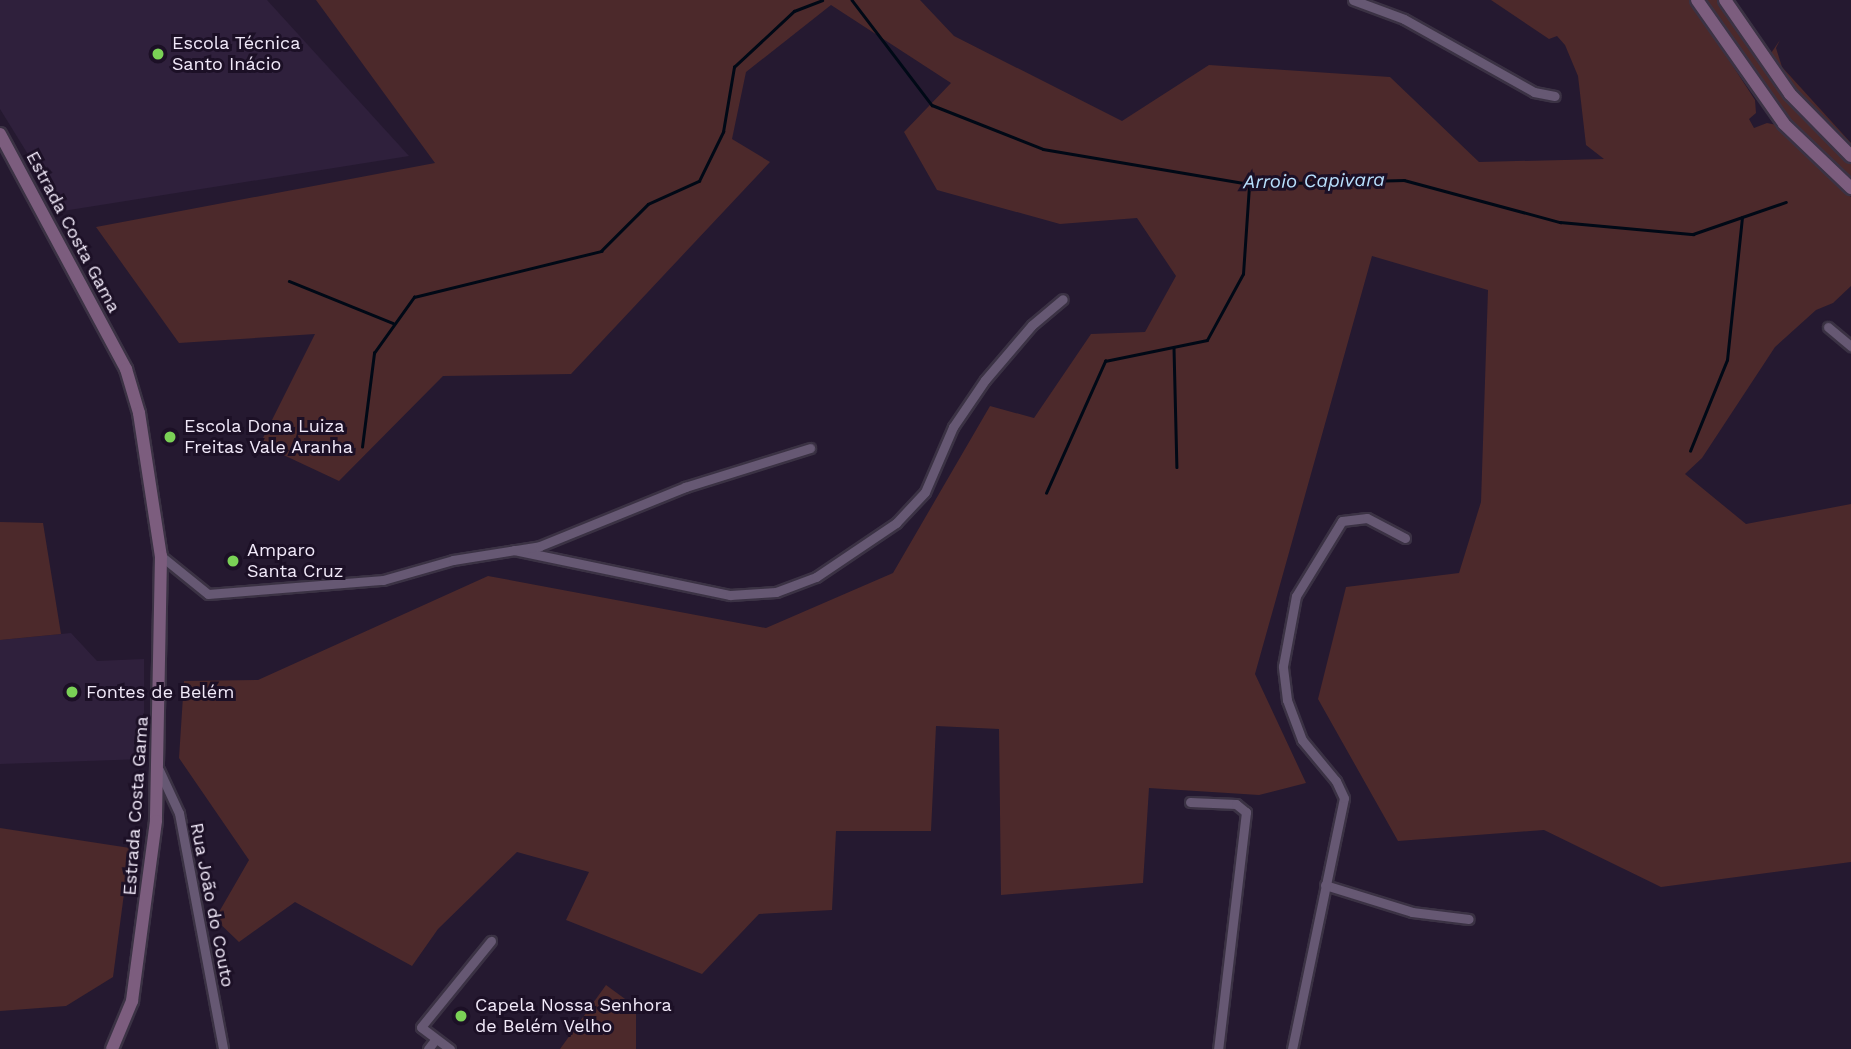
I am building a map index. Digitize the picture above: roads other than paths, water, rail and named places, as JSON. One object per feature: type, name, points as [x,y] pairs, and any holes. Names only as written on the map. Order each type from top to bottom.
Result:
[{"type":"main road","points":[[1697,0],[1784,124],[1851,188]]},
{"type":"main road","points":[[1725,0],[1783,85],[1851,156]]},
{"type":"main road","name":"Estrada Costa Gama","points":[[0,134],[126,369],[139,413],[161,556],[159,771],[146,915],[132,1002],[112,1049]]},
{"type":"street","points":[[1353,0],[1404,19],[1534,92],[1556,96]]},
{"type":"street","points":[[514,551],[730,595],[776,592],[816,577],[896,523],[925,492],[953,427],[985,380],[1032,325],[1063,299]]},
{"type":"street","points":[[1828,327],[1851,346]]},
{"type":"street","points":[[161,556],[199,590],[221,595],[383,580],[453,559],[540,546],[664,495],[810,448]]},
{"type":"street","points":[[1292,1049],[1345,798],[1336,781],[1302,740],[1287,700],[1283,667],[1296,596],[1342,521],[1367,518],[1405,538]]},
{"type":"street","name":"Rua João do Couto","points":[[159,771],[179,813],[223,1049]]},
{"type":"street","points":[[1190,802],[1236,804],[1246,812],[1218,1049]]},
{"type":"street","points":[[1325,885],[1412,912],[1469,919]]},
{"type":"street","points":[[450,1049],[421,1027],[491,941]]},
{"type":"street","points":[[428,1049],[435,1040]]},
{"type":"waterway","points":[[362,447],[374,353],[414,297],[601,251],[648,204],[699,181],[723,132],[734,67],[794,11],[822,0]]},
{"type":"waterway","name":"Arroio Capivara","points":[[852,0],[932,105],[1043,149],[1249,184],[1404,180],[1560,222],[1693,234],[1786,202]]},
{"type":"waterway","points":[[1046,493],[1105,361],[1207,340],[1243,274],[1249,185]]},
{"type":"waterway","points":[[1690,451],[1727,360],[1742,218]]},
{"type":"waterway","points":[[289,281],[393,323]]},
{"type":"waterway","points":[[1174,348],[1177,467]]},
{"type":"place","name":"Escola Técnica Santo Inácio","points":[[158,54]]},
{"type":"place","name":"Escola Dona Luiza Freitas Vale Aranha","points":[[170,437]]},
{"type":"place","name":"Amparo Santa Cruz","points":[[233,561]]},
{"type":"place","name":"Fontes de Belém","points":[[72,692]]},
{"type":"place","name":"Capela Nossa Senhora de Belém Velho","points":[[461,1016]]}]
